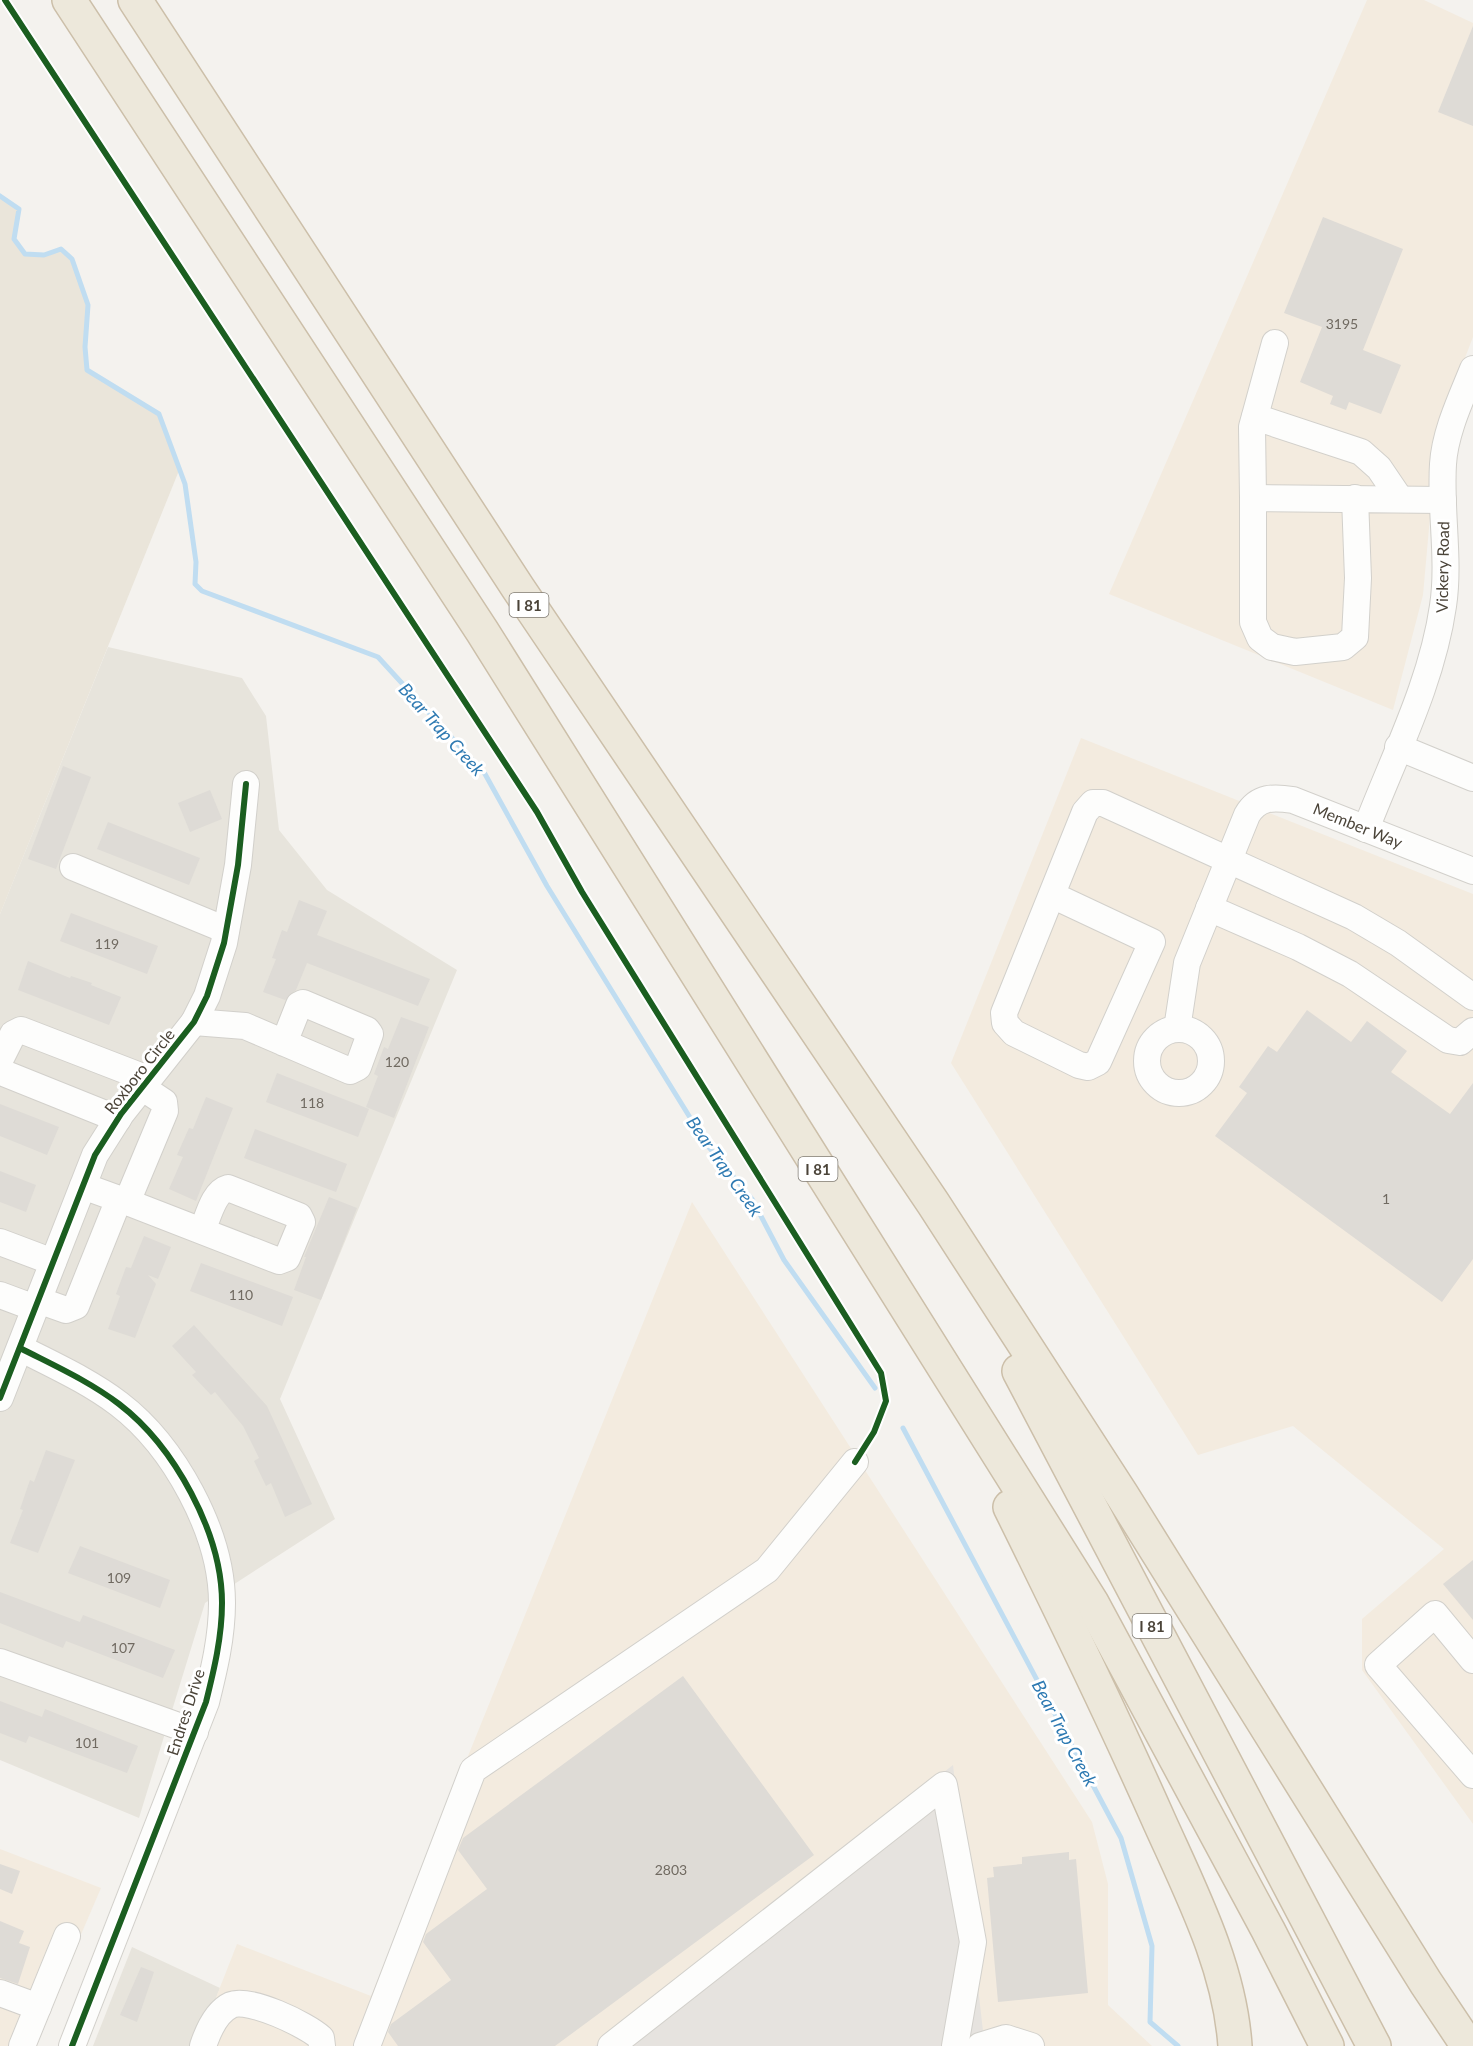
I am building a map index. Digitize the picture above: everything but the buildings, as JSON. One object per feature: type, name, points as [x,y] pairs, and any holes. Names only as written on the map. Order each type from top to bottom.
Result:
[{"type":"highway","name":"I 81","points":[[69,0],[482,631],[1092,1603],[1268,1930],[1327,2046]]},
{"type":"highway","name":"I 81","points":[[135,0],[518,588],[933,1203],[1128,1582],[1305,1910],[1374,2046]]},
{"type":"highway","points":[[933,1203],[1122,1495],[1425,1983],[1468,2046]]},
{"type":"highway","points":[[931,1347],[1111,1713],[1192,1893],[1221,1969],[1234,2024],[1235,2046]]},
{"type":"street","points":[[1275,343],[1252,427],[1253,622],[1260,638],[1272,647],[1295,652],[1343,647],[1355,638],[1358,578],[1355,498]]},
{"type":"street","name":"Vickery Road","points":[[1366,829],[1428,672],[1437,641],[1444,603],[1443,462],[1452,424],[1473,369]]},
{"type":"street","points":[[1255,417],[1361,452],[1380,468],[1400,499]]},
{"type":"street","points":[[1254,498],[1443,500]]},
{"type":"street","points":[[1398,747],[1473,778]]},
{"type":"street","name":"Roxboro Circle","points":[[0,1398],[95,1155],[118,1119],[194,1022],[207,996],[226,930],[238,865],[246,784]]},
{"type":"street","name":"Member Way","points":[[1228,860],[1247,815],[1258,802],[1272,797],[1293,800],[1473,871]]},
{"type":"street","points":[[1152,942],[1098,1062],[1088,1067],[1079,1065],[1014,1033],[1005,1023],[1004,1013],[1085,812],[1093,803],[1103,802],[1354,917],[1398,944],[1473,997]]},
{"type":"street","points":[[1177,1029],[1188,960],[1228,860]]},
{"type":"street","points":[[73,867],[226,930]]},
{"type":"street","points":[[1052,895],[1188,960]]},
{"type":"street","points":[[1209,908],[1298,947],[1350,974],[1448,1040],[1460,1042],[1473,1031]]},
{"type":"street","points":[[194,1022],[245,1026],[285,1043]]},
{"type":"street","points":[[0,1060],[13,1034],[21,1030],[146,1083],[164,1102],[165,1110],[76,1306],[66,1310],[0,1295]]},
{"type":"street","points":[[0,1069],[6,1074],[118,1119]]},
{"type":"street","points":[[83,1186],[202,1231]]},
{"type":"street","points":[[0,1242],[53,1262]]},
{"type":"street","name":"Endres Drive","points":[[20,1348],[77,1377],[118,1403],[151,1434],[185,1480],[207,1528],[219,1576],[222,1603],[218,1653],[206,1702],[72,2046]]},
{"type":"street","points":[[367,2046],[473,1770],[767,1570],[855,1462]]},
{"type":"street","points":[[1473,1660],[1435,1614],[1378,1665],[1473,1775]]},
{"type":"street","points":[[0,1662],[195,1732]]},
{"type":"street","points":[[611,2046],[944,1785],[973,1942],[962,2046],[1006,2038],[1031,2046]]},
{"type":"street","points":[[22,2046],[67,1936]]},
{"type":"street","points":[[0,1993],[38,2007]]},
{"type":"street","points":[[203,2046],[209,2028],[221,2013],[232,2004],[244,2004],[308,2028],[321,2038],[322,2046]]},
{"type":"shaded area","points":[[1367,0],[1424,0],[1473,23],[1473,337],[1438,428],[1423,595],[1393,710],[1109,594]]},
{"type":"shaded area","points":[[0,196],[19,209],[14,239],[25,254],[44,255],[61,249],[72,259],[88,305],[85,347],[87,370],[159,414],[180,468],[0,914]]},
{"type":"shaded area","points":[[108,647],[242,678],[266,716],[279,830],[327,890],[457,970],[280,1399],[335,1519],[205,1603],[139,1818],[0,1760],[0,914]]},
{"type":"shaded area","points":[[1081,738],[1473,894],[1473,1824],[1362,1670],[1362,1619],[1444,1549],[1293,1426],[1198,1455],[951,1063]]},
{"type":"shaded area","points":[[692,1202],[1092,1822],[1108,1884],[1108,2005],[1152,2046],[197,2046],[237,1944],[371,1996]]},
{"type":"shaded area","points":[[953,1765],[984,2040],[977,2046],[595,2046]]},
{"type":"shaded area","points":[[0,1849],[101,1888],[33,2046],[0,2046]]},
{"type":"shaded area","points":[[132,1947],[220,1988],[197,2046],[93,2046]]},
{"type":"waterway","name":"Bear Trap Creek","points":[[0,196],[19,209],[14,239],[25,254],[44,255],[61,249],[72,259],[88,305],[85,347],[87,370],[159,414],[185,484],[196,562],[195,584],[202,591],[378,657],[485,774],[547,886],[707,1145],[752,1199],[784,1260],[875,1388]]},
{"type":"waterway","name":"Bear Trap Creek","points":[[903,1428],[1121,1838],[1152,1946],[1150,2022],[1178,2046]]},
{"type":"cycle path","points":[[5,0],[537,812],[582,892],[881,1373],[886,1401],[874,1432],[855,1462]]},
{"type":"cycle path","points":[[0,1398],[95,1155],[121,1114],[194,1022],[207,996],[224,943],[238,865],[246,784]]},
{"type":"cycle path","points":[[20,1348],[96,1388],[119,1404],[158,1443],[176,1467],[204,1520],[214,1548],[220,1576],[222,1616],[215,1666],[206,1702],[72,2046]]}]
